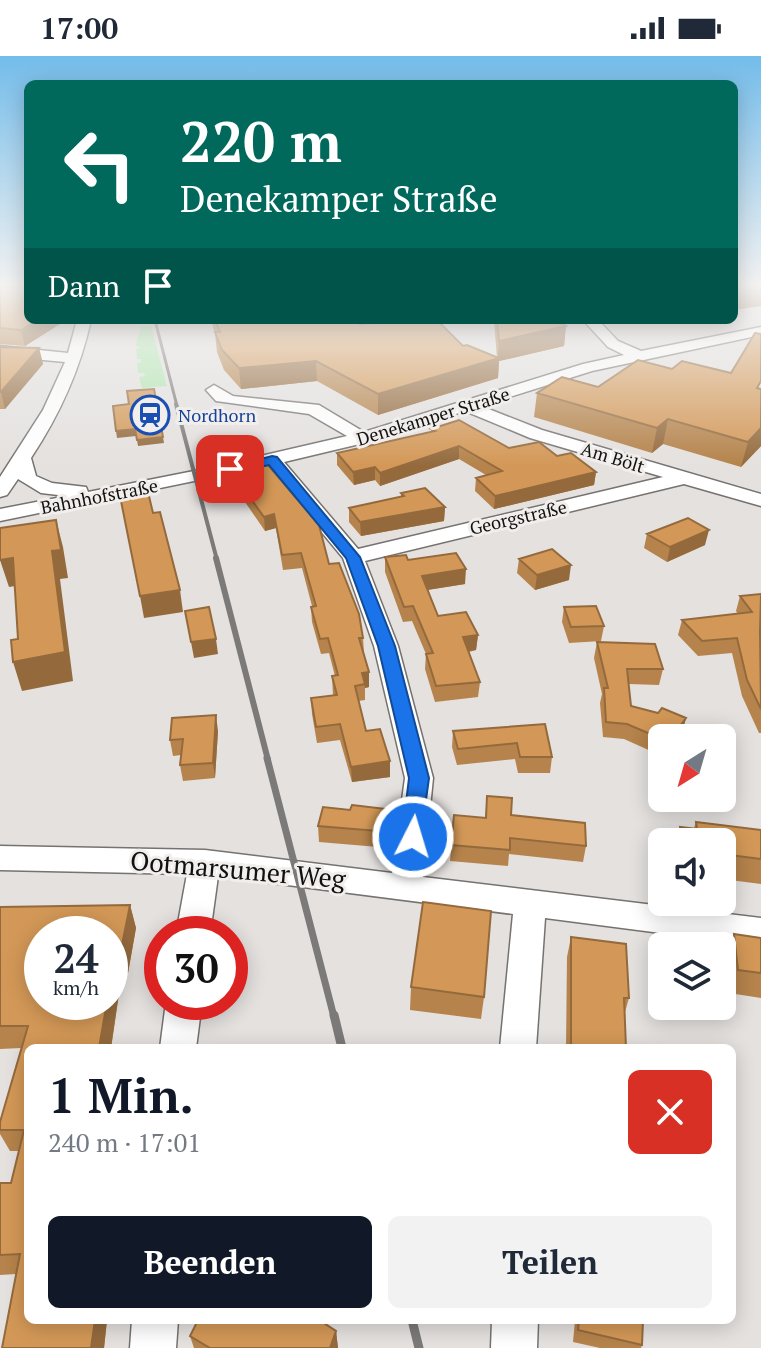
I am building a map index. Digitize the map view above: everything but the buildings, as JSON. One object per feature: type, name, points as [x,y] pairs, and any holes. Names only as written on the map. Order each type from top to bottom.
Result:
[{"type":"street","points":[[0,491],[22,458],[76,358],[79,345]]},
{"type":"street","points":[[616,345],[636,355]]},
{"type":"street","name":"Denekamper Straße","points":[[197,476],[362,438],[588,367],[687,345]]},
{"type":"street","points":[[0,351],[76,358]]},
{"type":"street","points":[[214,390],[222,398],[232,401],[313,409],[362,438]]},
{"type":"street","name":"Am Bölt","points":[[467,406],[536,434],[761,500]]},
{"type":"street","points":[[0,475],[22,458]]},
{"type":"street","points":[[22,458],[27,479],[48,489],[119,492]]},
{"type":"street","points":[[272,460],[353,557],[386,646],[419,778],[406,885]]},
{"type":"street","name":"Bahnhofstraße","points":[[119,492],[197,476]]},
{"type":"street","name":"Georgstraße","points":[[353,557],[684,478]]},
{"type":"street","points":[[5,524],[37,519],[119,492]]},
{"type":"street","name":"Ootmarsumer Weg","points":[[0,858],[205,862],[761,932]]},
{"type":"street","points":[[196,916],[205,862]]},
{"type":"street","points":[[518,1044],[530,902]]},
{"type":"street","points":[[179,1044],[182,1020]]},
{"type":"street","points":[[153,1348],[155,1324]]},
{"type":"street","points":[[514,1348],[515,1324]]},
{"type":"green space","points":[[135,345],[156,345],[167,386],[142,388],[139,377],[145,376],[138,373],[137,363],[141,359],[137,359],[136,349],[140,348]]},
{"type":"railway","points":[[161,345],[177,406]]},
{"type":"railway","points":[[176,404],[217,560]]},
{"type":"railway","points":[[216,558],[268,760]]},
{"type":"railway","points":[[267,758],[334,1017]]},
{"type":"railway","points":[[334,1015],[341,1044]]},
{"type":"railway","points":[[413,1324],[419,1348]]},
{"type":"place","name":"Nordhorn","points":[[150,415]]},
{"type":"route","points":[[230,469],[272,460],[318,511],[353,557],[386,646],[419,778],[413,837]]}]
